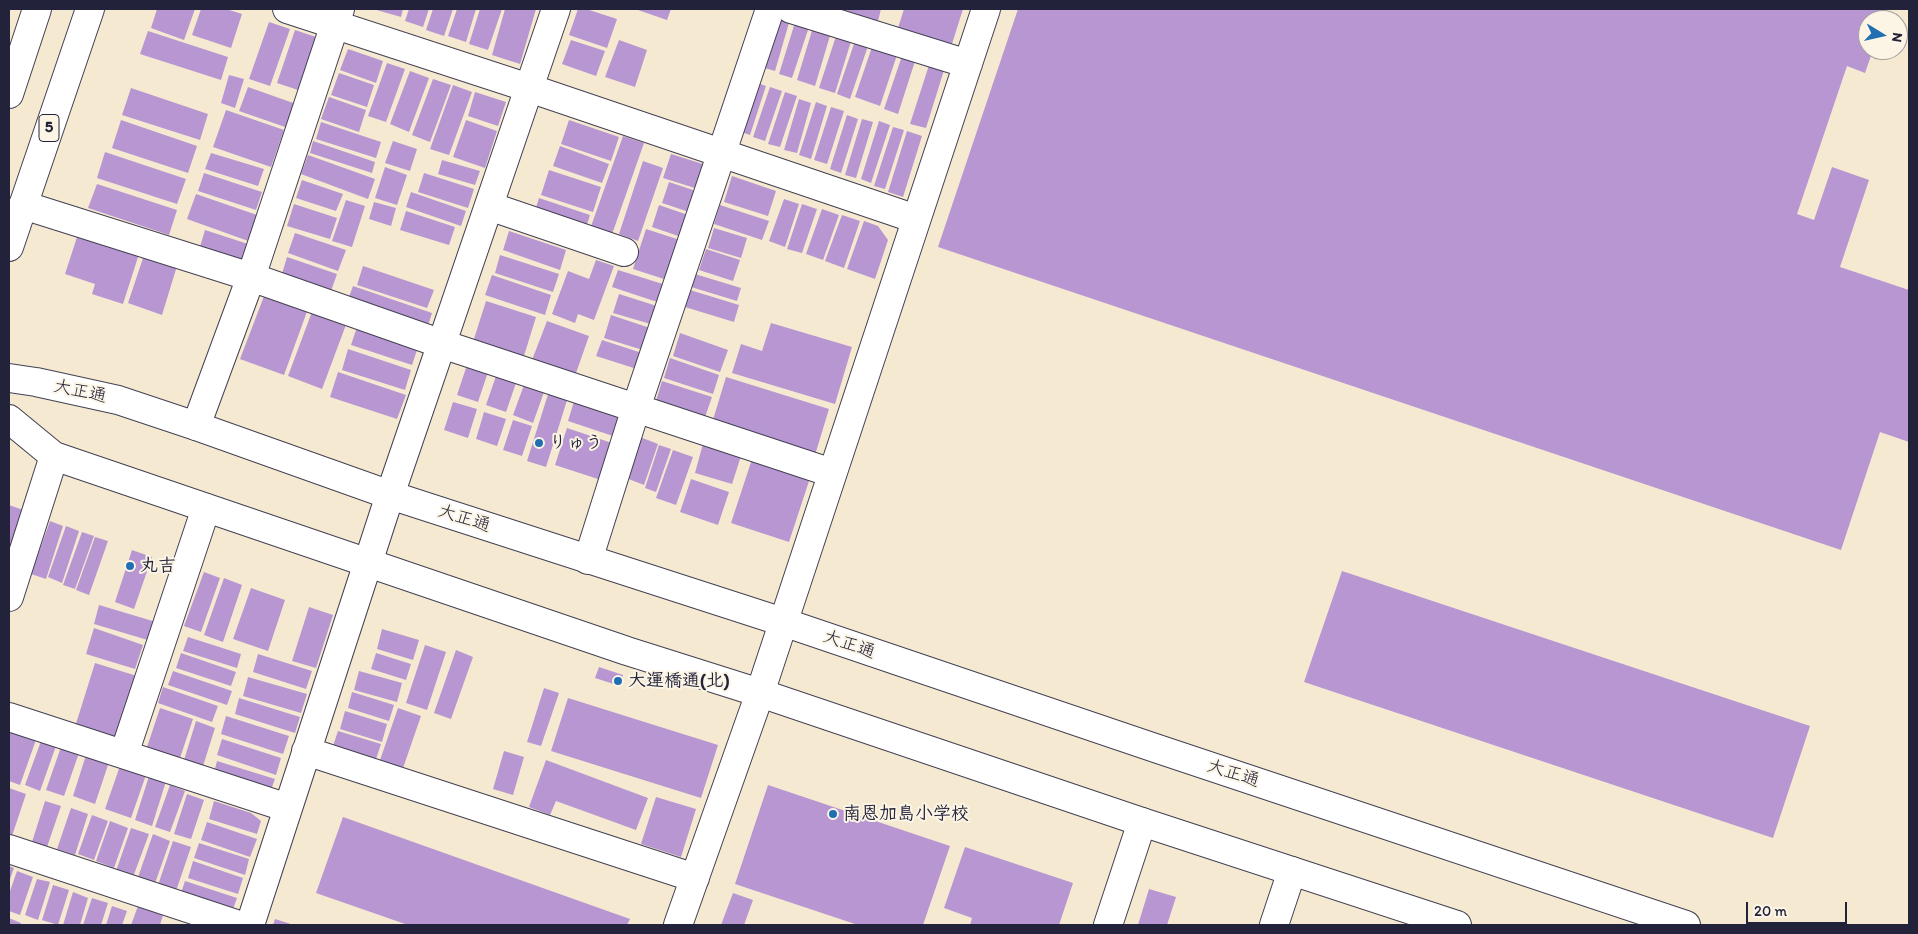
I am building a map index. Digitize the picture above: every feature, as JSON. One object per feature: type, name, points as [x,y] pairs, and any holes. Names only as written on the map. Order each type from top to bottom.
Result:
[{"type":"street","points":[[9,94],[37,9]]},
{"type":"street","name":"5","points":[[9,247],[90,9]]},
{"type":"street","points":[[287,9],[337,16],[529,88],[916,219]]},
{"type":"street","points":[[250,925],[390,495],[556,9]]},
{"type":"street","points":[[588,560],[636,408],[770,9]]},
{"type":"street","points":[[791,9],[968,64]]},
{"type":"street","points":[[678,925],[760,693],[986,9]]},
{"type":"street","points":[[196,426],[251,277],[337,16]]},
{"type":"street","points":[[23,206],[251,277],[442,344],[832,473]]},
{"type":"street","points":[[489,206],[624,252]]},
{"type":"street","name":"大正通","points":[[9,378],[118,400],[390,495],[783,622],[1167,753],[1686,925]]},
{"type":"street","points":[[9,419],[54,456],[627,651],[760,693],[1292,871],[1414,918],[1457,925]]},
{"type":"street","points":[[9,596],[54,456]]},
{"type":"street","points":[[124,754],[206,508]]},
{"type":"street","points":[[9,717],[288,808]]},
{"type":"street","points":[[306,751],[695,878]]},
{"type":"street","points":[[1108,925],[1142,822]]},
{"type":"street","points":[[9,849],[238,925]]},
{"type":"street","points":[[1274,925],[1292,871]]},
{"type":"building","points":[[157,9],[195,9],[184,40],[151,28]]},
{"type":"building","points":[[201,9],[226,9],[242,14],[231,48],[192,35]]},
{"type":"building","points":[[373,9],[403,9],[401,17]]},
{"type":"building","points":[[409,9],[429,9],[423,27],[405,21]]},
{"type":"building","points":[[433,9],[453,9],[444,36],[426,30]]},
{"type":"building","points":[[457,9],[476,9],[466,42],[448,36]]},
{"type":"building","points":[[480,9],[502,9],[488,50],[469,44]]},
{"type":"building","points":[[505,9],[536,9],[520,64],[492,55]]},
{"type":"building","points":[[578,9],[586,9],[617,19],[607,48],[569,35]]},
{"type":"building","points":[[635,9],[671,9],[667,20]]},
{"type":"building","points":[[837,9],[881,9],[878,21]]},
{"type":"building","points":[[904,9],[963,9],[951,47],[897,31]]},
{"type":"building","points":[[1018,9],[1886,9],[1858,10],[1858,60],[1870,60],[1865,73],[1847,66],[1797,214],[1814,220],[1832,167],[1869,180],[1840,267],[1909,290],[1909,442],[1880,432],[1841,550],[938,247]]},
{"type":"building","points":[[777,12],[791,16],[775,71],[761,67]]},
{"type":"building","points":[[797,16],[811,21],[792,78],[779,74]]},
{"type":"building","points":[[269,22],[290,29],[270,86],[249,79]]},
{"type":"building","points":[[814,24],[832,29],[815,86],[797,80]]},
{"type":"building","points":[[295,30],[319,38],[301,91],[277,83]]},
{"type":"building","points":[[838,30],[853,35],[835,93],[819,88]]},
{"type":"building","points":[[148,31],[228,57],[221,80],[140,54]]},
{"type":"building","points":[[856,38],[869,43],[850,99],[837,94]]},
{"type":"building","points":[[571,40],[605,51],[596,76],[562,64]]},
{"type":"building","points":[[619,40],[647,50],[635,87],[605,77]]},
{"type":"building","points":[[872,47],[897,55],[880,106],[855,97]]},
{"type":"building","points":[[348,49],[383,61],[376,83],[340,70]]},
{"type":"building","points":[[903,53],[916,58],[898,114],[884,109]]},
{"type":"building","points":[[930,62],[945,67],[926,128],[910,124]]},
{"type":"building","points":[[387,63],[405,69],[386,122],[368,116]]},
{"type":"building","points":[[410,71],[429,78],[409,132],[390,124]]},
{"type":"building","points":[[339,73],[374,85],[367,107],[331,95]]},
{"type":"building","points":[[229,75],[244,79],[235,108],[221,103]]},
{"type":"building","points":[[433,79],[451,85],[430,142],[412,135]]},
{"type":"building","points":[[755,82],[766,86],[750,135],[738,131]]},
{"type":"building","points":[[453,85],[472,92],[449,155],[430,149]]},
{"type":"building","points":[[248,87],[296,104],[288,128],[239,111]]},
{"type":"building","points":[[770,87],[782,91],[765,141],[753,137]]},
{"type":"building","points":[[131,88],[208,114],[200,140],[122,115]]},
{"type":"building","points":[[475,92],[506,102],[498,126],[468,116]]},
{"type":"building","points":[[785,92],[797,96],[780,147],[768,144]]},
{"type":"building","points":[[329,97],[366,110],[359,132],[321,119]]},
{"type":"building","points":[[799,99],[811,103],[797,153],[784,150]]},
{"type":"building","points":[[816,102],[827,106],[811,159],[799,155]]},
{"type":"building","points":[[831,107],[844,111],[827,164],[814,160]]},
{"type":"building","points":[[226,110],[284,130],[271,167],[213,147]]},
{"type":"building","points":[[847,115],[858,119],[841,173],[830,169]]},
{"type":"building","points":[[862,119],[873,122],[856,178],[845,175]]},
{"type":"building","points":[[121,120],[197,146],[188,173],[112,148]]},
{"type":"building","points":[[466,120],[497,131],[485,168],[453,157]]},
{"type":"building","points":[[569,120],[619,137],[611,161],[561,144]]},
{"type":"building","points":[[879,121],[890,125],[871,183],[861,179]]},
{"type":"building","points":[[321,122],[381,142],[376,158],[316,139]]},
{"type":"building","points":[[893,127],[904,130],[885,189],[874,186]]},
{"type":"building","points":[[907,131],[922,136],[903,197],[888,192]]},
{"type":"building","points":[[623,136],[644,143],[610,240],[589,232]]},
{"type":"building","points":[[313,141],[375,162],[372,173],[310,153]]},
{"type":"building","points":[[393,141],[417,149],[410,171],[385,163]]},
{"type":"building","points":[[560,146],[609,164],[602,183],[553,166]]},
{"type":"building","points":[[105,152],[186,179],[177,204],[97,178]]},
{"type":"building","points":[[211,153],[264,169],[258,186],[205,169]]},
{"type":"building","points":[[671,154],[706,165],[698,189],[663,178]]},
{"type":"building","points":[[308,155],[375,179],[368,199],[301,174]]},
{"type":"building","points":[[442,160],[480,171],[475,185],[438,174]]},
{"type":"building","points":[[643,161],[663,168],[638,241],[619,234]]},
{"type":"building","points":[[385,167],[407,175],[397,205],[375,198]]},
{"type":"building","points":[[549,170],[601,187],[593,212],[541,195]]},
{"type":"building","points":[[204,173],[262,192],[256,210],[198,191]]},
{"type":"building","points":[[424,173],[474,189],[468,208],[418,192]]},
{"type":"building","points":[[732,176],[776,191],[768,216],[724,202]]},
{"type":"building","points":[[302,180],[343,194],[336,211],[296,198]]},
{"type":"building","points":[[669,182],[699,192],[692,213],[662,203]]},
{"type":"building","points":[[97,184],[177,210],[169,235],[88,208]]},
{"type":"building","points":[[411,192],[466,211],[461,226],[406,207]]},
{"type":"building","points":[[196,194],[260,216],[251,242],[187,219]]},
{"type":"building","points":[[539,198],[590,215],[584,234],[533,217]]},
{"type":"building","points":[[784,199],[799,204],[785,247],[769,241]]},
{"type":"building","points":[[346,200],[365,206],[352,247],[332,241]]},
{"type":"building","points":[[374,202],[396,208],[391,226],[369,219]]},
{"type":"building","points":[[294,204],[337,218],[330,239],[287,226]]},
{"type":"building","points":[[802,204],[817,209],[802,253],[787,249]]},
{"type":"building","points":[[659,205],[691,216],[684,238],[652,227]]},
{"type":"building","points":[[720,205],[769,221],[762,240],[714,224]]},
{"type":"building","points":[[822,209],[839,215],[823,260],[806,254]]},
{"type":"building","points":[[406,211],[455,227],[449,245],[400,230]]},
{"type":"building","points":[[842,215],[860,221],[844,268],[825,261]]},
{"type":"building","points":[[864,221],[878,226],[888,240],[875,279],[847,269]]},
{"type":"building","points":[[714,228],[747,238],[741,258],[708,248]]},
{"type":"building","points":[[646,229],[683,241],[670,281],[633,269]]},
{"type":"building","points":[[205,230],[248,244],[242,264],[199,250]]},
{"type":"building","points":[[509,231],[566,250],[560,270],[503,250]]},
{"type":"building","points":[[295,233],[346,250],[338,271],[288,253]]},
{"type":"building","points":[[78,234],[139,254],[123,304],[92,294],[95,284],[65,274]]},
{"type":"building","points":[[706,249],[740,260],[733,281],[699,270]]},
{"type":"building","points":[[144,255],[177,266],[162,315],[128,303]]},
{"type":"building","points":[[500,255],[559,274],[553,292],[495,273]]},
{"type":"building","points":[[287,257],[337,274],[330,294],[281,277]]},
{"type":"building","points":[[596,260],[614,266],[594,320],[578,314],[575,323],[552,314],[568,271],[589,279]]},
{"type":"building","points":[[363,266],[434,290],[427,308],[357,285]]},
{"type":"building","points":[[618,270],[666,285],[660,303],[612,287]]},
{"type":"building","points":[[695,274],[741,288],[737,301],[691,287]]},
{"type":"building","points":[[492,275],[551,295],[545,315],[485,295]]},
{"type":"building","points":[[353,286],[432,313],[427,329],[347,302]]},
{"type":"building","points":[[690,290],[739,305],[734,322],[685,307]]},
{"type":"building","points":[[266,291],[309,306],[284,375],[240,359]]},
{"type":"building","points":[[619,294],[660,307],[654,325],[613,313]]},
{"type":"building","points":[[486,301],[536,317],[523,359],[473,342]]},
{"type":"building","points":[[313,309],[347,322],[322,389],[288,376]]},
{"type":"building","points":[[611,315],[653,329],[646,351],[604,338]]},
{"type":"building","points":[[359,321],[420,341],[412,365],[351,345]]},
{"type":"building","points":[[547,321],[589,336],[575,376],[532,360]]},
{"type":"building","points":[[771,323],[852,347],[835,404],[732,373],[741,344],[762,351]]},
{"type":"building","points":[[680,333],[728,350],[720,372],[673,356]]},
{"type":"building","points":[[602,340],[645,354],[640,370],[596,356]]},
{"type":"building","points":[[348,349],[411,370],[405,390],[342,370]]},
{"type":"building","points":[[670,358],[719,375],[713,394],[664,378]]},
{"type":"building","points":[[467,365],[488,372],[478,402],[457,395]]},
{"type":"building","points":[[338,372],[406,395],[397,419],[330,397]]},
{"type":"building","points":[[496,376],[516,383],[506,412],[486,405]]},
{"type":"building","points":[[726,377],[829,409],[815,455],[712,423]]},
{"type":"building","points":[[662,381],[712,397],[705,417],[656,401]]},
{"type":"building","points":[[524,385],[544,392],[533,423],[513,415]]},
{"type":"building","points":[[550,388],[569,394],[546,467],[527,461]]},
{"type":"building","points":[[575,398],[621,415],[613,436],[568,421]]},
{"type":"building","points":[[453,402],[477,409],[468,438],[444,430]]},
{"type":"building","points":[[484,412],[506,419],[497,446],[476,439]]},
{"type":"building","points":[[513,420],[532,426],[522,456],[503,450]]},
{"type":"building","points":[[567,428],[612,443],[601,480],[555,465]]},
{"type":"building","points":[[640,437],[658,444],[644,485],[626,478]]},
{"type":"building","points":[[704,440],[742,453],[732,484],[695,473]]},
{"type":"building","points":[[659,445],[671,449],[656,492],[645,488]]},
{"type":"building","points":[[673,450],[693,457],[676,505],[656,498]]},
{"type":"building","points":[[753,456],[811,475],[789,542],[731,523]]},
{"type":"building","points":[[691,479],[729,492],[718,525],[680,512]]},
{"type":"building","points":[[9,505],[29,512],[9,574]]},
{"type":"building","points":[[50,521],[63,526],[46,579],[31,574]]},
{"type":"building","points":[[66,526],[79,531],[62,583],[48,577]]},
{"type":"building","points":[[82,532],[94,536],[75,589],[63,585]]},
{"type":"building","points":[[95,537],[108,541],[89,595],[76,590]]},
{"type":"building","points":[[132,550],[152,557],[134,609],[115,602]]},
{"type":"building","points":[[1342,571],[1810,726],[1773,838],[1304,682]]},
{"type":"building","points":[[204,572],[220,578],[201,632],[184,626]]},
{"type":"building","points":[[224,578],[242,585],[223,642],[204,635]]},
{"type":"building","points":[[251,588],[285,600],[268,651],[233,639]]},
{"type":"building","points":[[99,605],[156,622],[151,641],[94,624]]},
{"type":"building","points":[[309,607],[333,615],[316,668],[292,661]]},
{"type":"building","points":[[94,628],[143,645],[135,669],[86,654]]},
{"type":"building","points":[[382,629],[419,640],[413,660],[377,649]]},
{"type":"building","points":[[188,637],[241,654],[237,668],[183,651]]},
{"type":"building","points":[[425,645],[446,652],[427,710],[406,703]]},
{"type":"building","points":[[456,650],[473,657],[451,719],[434,713]]},
{"type":"building","points":[[181,653],[236,672],[231,686],[176,668]]},
{"type":"building","points":[[376,653],[411,664],[406,680],[371,669]]},
{"type":"building","points":[[258,654],[312,671],[306,689],[253,672]]},
{"type":"building","points":[[95,663],[137,676],[116,743],[74,730]]},
{"type":"building","points":[[599,667],[623,675],[620,686],[595,678]]},
{"type":"building","points":[[173,671],[232,691],[227,705],[168,685]]},
{"type":"building","points":[[359,671],[402,683],[397,702],[354,690]]},
{"type":"building","points":[[248,677],[307,694],[301,713],[243,696]]},
{"type":"building","points":[[163,687],[218,706],[212,722],[158,703]]},
{"type":"building","points":[[544,688],[559,693],[541,746],[527,742]]},
{"type":"building","points":[[352,692],[394,705],[389,721],[348,708]]},
{"type":"building","points":[[239,698],[300,717],[295,733],[235,714]]},
{"type":"building","points":[[568,698],[718,745],[701,798],[551,751]]},
{"type":"building","points":[[160,708],[193,719],[180,758],[147,747]]},
{"type":"building","points":[[398,708],[421,716],[402,771],[379,763]]},
{"type":"building","points":[[345,711],[387,724],[382,742],[340,729]]},
{"type":"building","points":[[226,716],[289,736],[283,754],[221,734]]},
{"type":"building","points":[[196,721],[215,728],[203,766],[184,760]]},
{"type":"building","points":[[9,728],[37,737],[20,785],[9,781]]},
{"type":"building","points":[[338,731],[381,744],[375,762],[332,749]]},
{"type":"building","points":[[222,739],[281,758],[276,775],[217,755]]},
{"type":"building","points":[[41,741],[56,746],[40,791],[25,785]]},
{"type":"building","points":[[61,747],[79,753],[64,796],[46,790]]},
{"type":"building","points":[[504,751],[524,757],[513,795],[493,789]]},
{"type":"building","points":[[86,755],[109,762],[95,804],[73,796]]},
{"type":"building","points":[[546,760],[648,798],[636,830],[556,801],[550,815],[529,807]]},
{"type":"building","points":[[217,761],[275,779],[269,795],[213,777]]},
{"type":"building","points":[[121,763],[147,772],[131,818],[105,809]]},
{"type":"building","points":[[150,773],[167,778],[152,826],[135,820]]},
{"type":"building","points":[[170,785],[185,791],[170,832],[155,827]]},
{"type":"building","points":[[768,785],[950,846],[923,925],[858,925],[735,884]]},
{"type":"building","points":[[9,788],[26,794],[11,839],[9,839]]},
{"type":"building","points":[[187,794],[204,800],[191,839],[174,834]]},
{"type":"building","points":[[656,797],[696,809],[681,857],[641,844]]},
{"type":"building","points":[[45,801],[61,806],[47,847],[32,842]]},
{"type":"building","points":[[214,801],[251,813],[261,821],[257,834],[209,819]]},
{"type":"building","points":[[71,808],[88,814],[75,855],[57,849]]},
{"type":"building","points":[[92,815],[108,821],[94,860],[78,854]]},
{"type":"building","points":[[343,817],[630,919],[627,925],[408,925],[316,893]]},
{"type":"building","points":[[110,821],[128,828],[114,868],[96,861]]},
{"type":"building","points":[[207,822],[257,839],[250,857],[201,840]]},
{"type":"building","points":[[131,828],[149,834],[133,877],[116,871]]},
{"type":"building","points":[[153,834],[170,841],[154,886],[137,880]]},
{"type":"building","points":[[173,841],[191,847],[175,894],[157,888]]},
{"type":"building","points":[[199,843],[249,859],[245,875],[194,858]]},
{"type":"building","points":[[965,847],[1073,883],[1059,925],[970,925],[972,918],[944,908]]},
{"type":"building","points":[[193,861],[243,878],[238,894],[188,878]]},
{"type":"building","points":[[9,866],[14,868],[9,882]]},
{"type":"building","points":[[17,871],[33,877],[20,915],[9,911],[9,894]]},
{"type":"building","points":[[37,879],[50,882],[38,920],[25,915]]},
{"type":"building","points":[[185,881],[237,898],[231,915],[179,899]]},
{"type":"building","points":[[53,885],[69,890],[58,925],[42,920]]},
{"type":"building","points":[[1149,889],[1176,897],[1167,925],[1138,925]]},
{"type":"building","points":[[73,892],[88,898],[80,925],[63,925]]},
{"type":"building","points":[[733,893],[753,900],[744,925],[721,925]]},
{"type":"building","points":[[92,898],[108,903],[101,925],[83,925]]},
{"type":"building","points":[[112,906],[127,911],[122,925],[106,925]]},
{"type":"building","points":[[138,906],[163,915],[160,925],[131,925]]},
{"type":"building","points":[[9,918],[21,923],[21,925],[9,925]]},
{"type":"building","points":[[275,919],[294,925],[273,925]]},
{"type":"place","name":"りゅう","points":[[539,443]]},
{"type":"place","name":"丸吉","points":[[130,566]]},
{"type":"place","name":"大運橋通(北)","points":[[618,681]]},
{"type":"place","name":"南恩加島小学校","points":[[833,814]]}]
